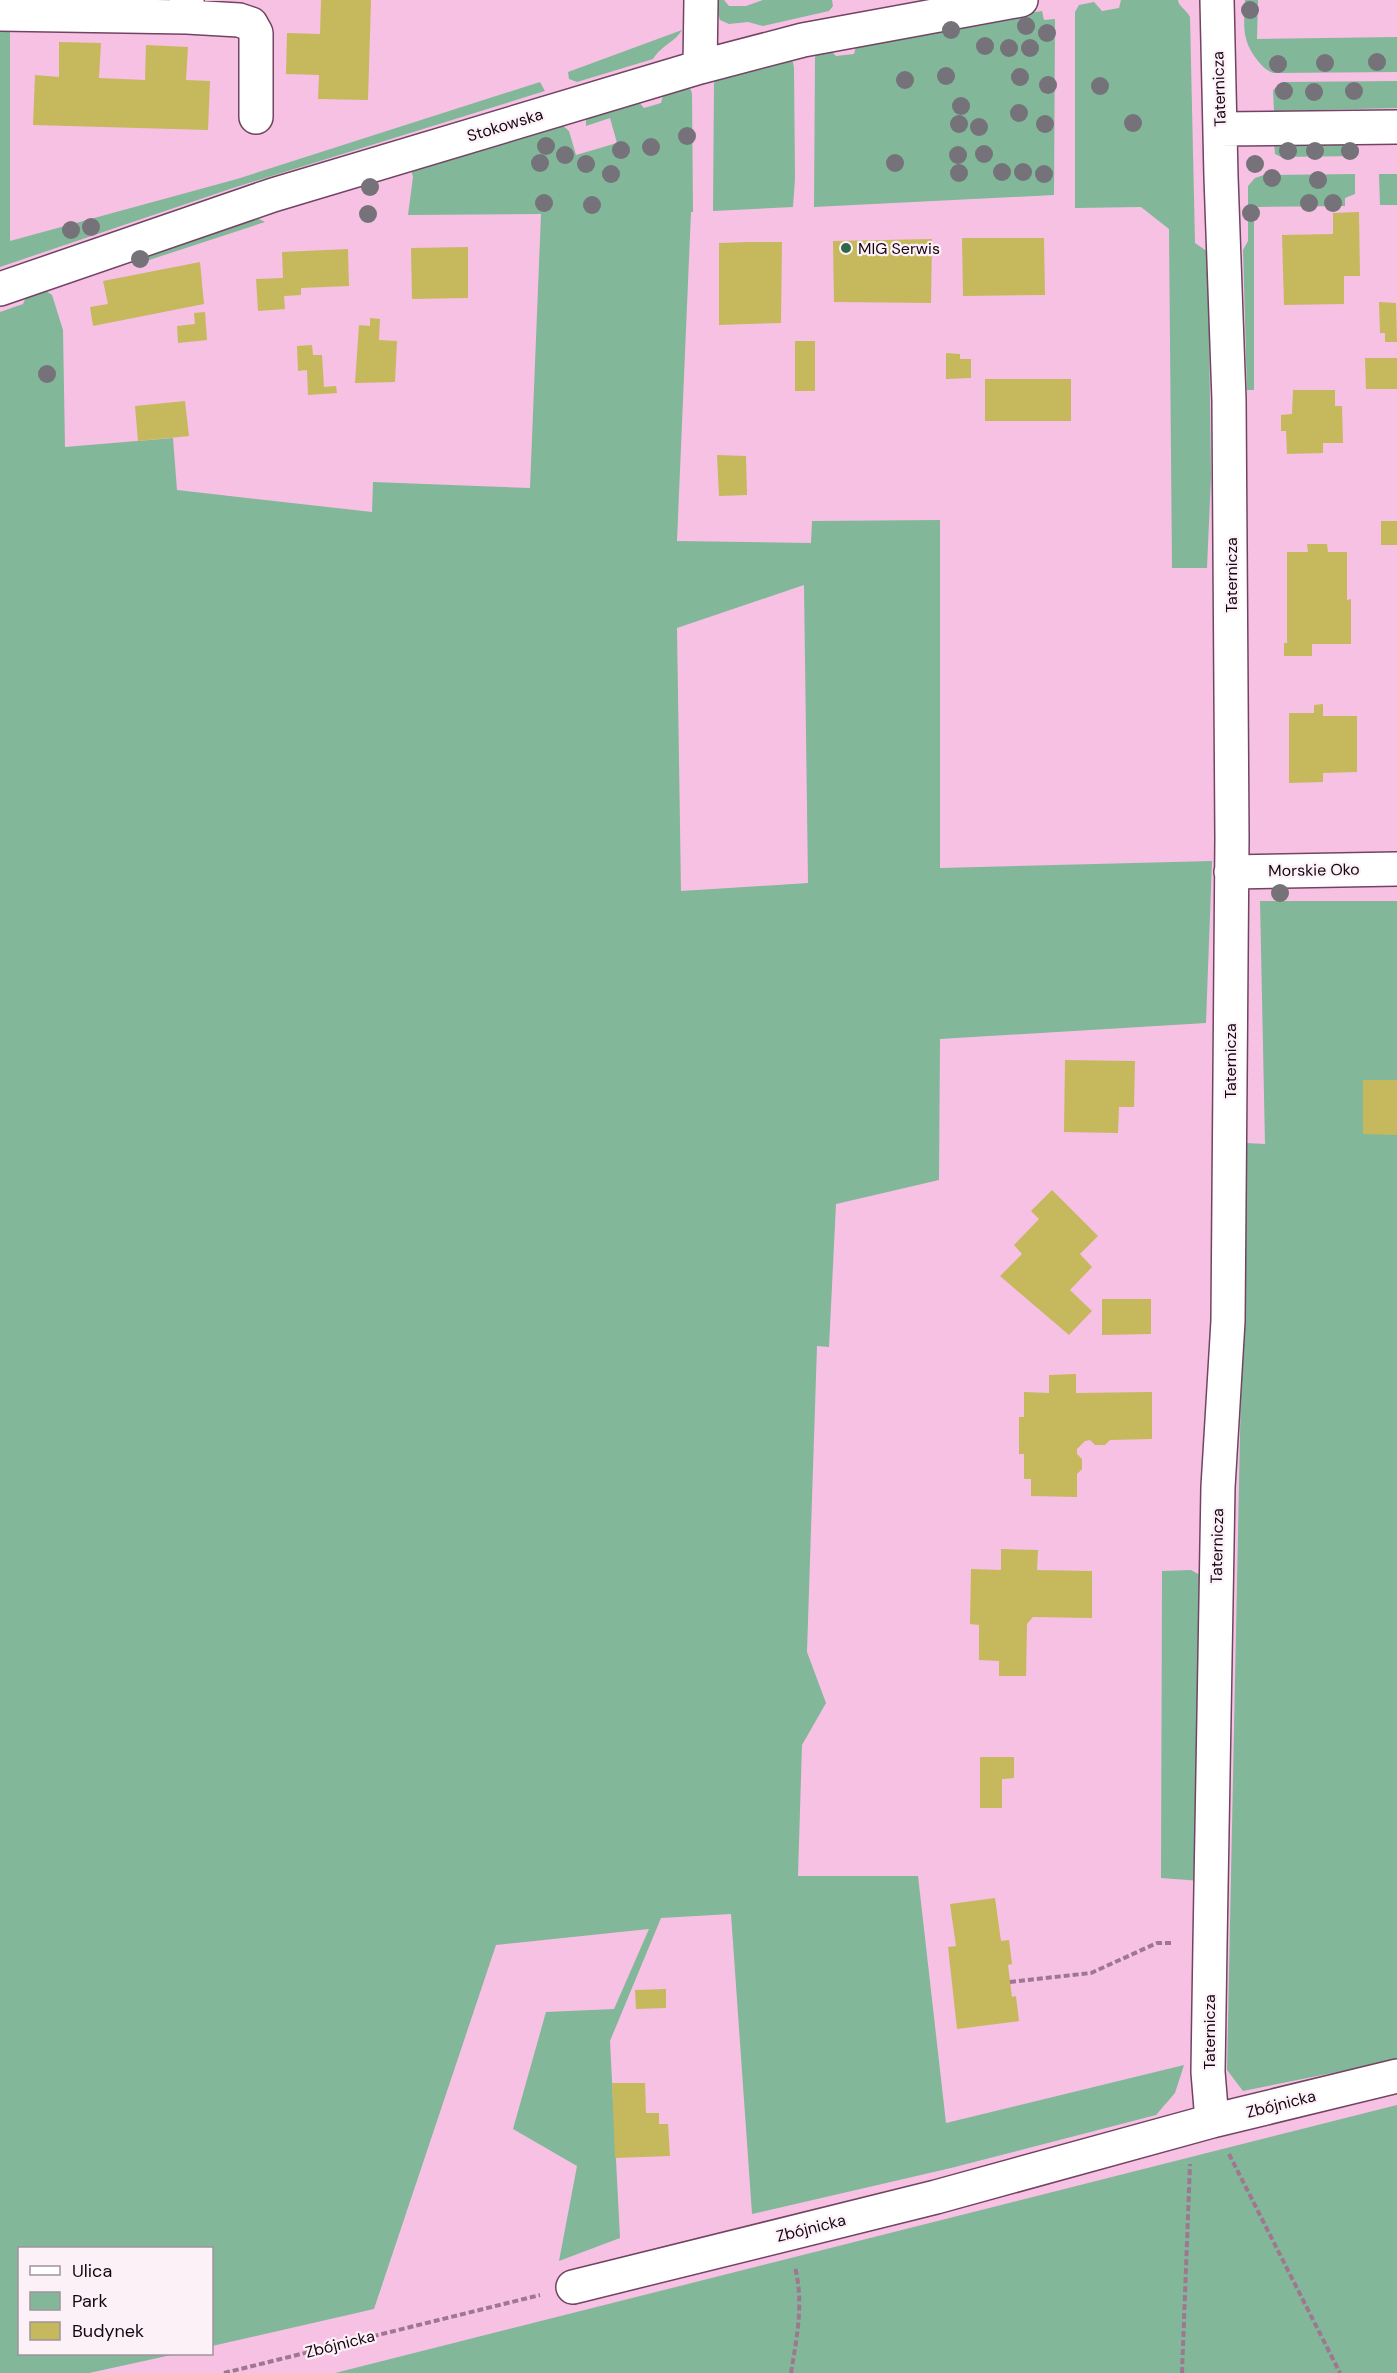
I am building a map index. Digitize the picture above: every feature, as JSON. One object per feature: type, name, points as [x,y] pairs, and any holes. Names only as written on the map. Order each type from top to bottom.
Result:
[{"type":"street","points":[[700,67],[701,0]]},
{"type":"street","name":"Stokowska","points":[[0,290],[273,195],[700,67],[803,40],[1021,0]]},
{"type":"street","name":"Taternicza","points":[[1202,2124],[1208,2072],[1218,1487],[1228,1320],[1231,872],[1229,400],[1217,0]]},
{"type":"street","points":[[0,14],[187,9],[251,24],[256,33],[256,117]]},
{"type":"street","points":[[1220,129],[1397,127]]},
{"type":"street","name":"Morskie Oko","points":[[1231,872],[1397,869]]},
{"type":"street","name":"Zbójnicka","points":[[573,2287],[936,2197],[1202,2124],[1397,2076]]},
{"type":"path","points":[[1010,1982],[1091,1973],[1157,1943],[1210,1944]]},
{"type":"path","points":[[1182,2373],[1202,2124]]},
{"type":"path","points":[[1202,2124],[1340,2373]]},
{"type":"path","points":[[787,2234],[801,2289],[798,2333],[790,2373]]},
{"type":"path","name":"Zbójnicka","points":[[224,2373],[573,2287]]},
{"type":"green space","points":[[714,0],[724,0],[729,6],[746,6],[763,0],[832,0],[833,6],[829,11],[763,26],[748,22],[729,24],[720,20]]},
{"type":"green space","points":[[1121,0],[1178,0],[1190,17],[1195,243],[1208,252],[1211,477],[1207,568],[1172,568],[1169,229],[1141,207],[1075,208],[1075,12],[1079,5],[1094,2],[1102,11],[1119,8]]},
{"type":"green space","points":[[1245,0],[1258,0],[1257,39],[1397,37],[1397,72],[1273,73],[1258,61],[1246,39]]},
{"type":"green space","points":[[1042,11],[1044,20],[1055,19],[1054,195],[814,207],[815,57],[818,50],[828,48],[836,56],[854,54],[857,42]]},
{"type":"green space","points":[[10,29],[10,241],[237,179],[540,82],[545,91],[233,188],[0,267],[0,30]]},
{"type":"green space","points":[[682,30],[653,59],[577,82],[569,79],[568,72]]},
{"type":"green space","points":[[787,57],[793,62],[794,68],[793,207],[713,211],[714,83],[718,76]]},
{"type":"green space","points":[[1397,81],[1397,108],[1274,111],[1273,90],[1283,82]]},
{"type":"green space","points":[[684,86],[691,90],[693,212],[691,212],[677,541],[811,543],[812,521],[940,520],[940,868],[1212,861],[1206,1023],[940,1039],[939,1180],[836,1204],[829,1347],[817,1346],[807,1652],[826,1703],[802,1745],[798,1876],[918,1876],[946,2123],[1184,2065],[1175,2093],[1156,2115],[951,2168],[752,2214],[731,1914],[661,1918],[610,2041],[620,2238],[559,2261],[577,2166],[513,2129],[546,2012],[614,2009],[649,1929],[496,1945],[374,2309],[213,2346],[213,2247],[18,2247],[18,2355],[171,2355],[89,2373],[0,2373],[0,312],[23,304],[27,295],[43,289],[52,295],[63,330],[65,447],[173,438],[177,490],[372,512],[373,482],[530,488],[541,214],[408,215],[413,177],[411,169],[561,124],[569,131],[576,155],[617,143],[610,118],[586,126],[586,116],[637,100],[644,108],[661,103],[664,92]],"holes":[[[804,585],[808,883],[681,891],[677,628]]]},
{"type":"green space","points":[[1274,143],[1355,143],[1359,149],[1358,156],[1281,157],[1275,154]]},
{"type":"green space","points":[[1355,174],[1355,194],[1345,198],[1345,206],[1258,207],[1254,212],[1254,390],[1247,390],[1243,250],[1248,241],[1248,186],[1255,178],[1264,175]]},
{"type":"green space","points":[[1379,174],[1397,174],[1397,205],[1380,205]]},
{"type":"green space","points":[[255,217],[265,222],[137,264],[134,257]]},
{"type":"green space","points":[[1260,901],[1397,901],[1397,2060],[1243,2091],[1227,2070],[1246,1143],[1265,1144]]},
{"type":"green space","points":[[1191,1570],[1207,1579],[1201,1881],[1161,1878],[1162,1571]]},
{"type":"green space","points":[[1397,2105],[1397,2373],[335,2373]]},
{"type":"building","points":[[321,0],[371,0],[368,100],[318,99],[319,75],[286,74],[287,33],[320,34]]},
{"type":"building","points":[[59,42],[101,43],[99,78],[145,80],[146,45],[188,47],[186,80],[210,81],[208,130],[33,125],[35,75],[59,77]]},
{"type":"building","points":[[1359,212],[1360,276],[1344,276],[1344,304],[1284,305],[1282,235],[1333,234],[1333,213]]},
{"type":"building","points":[[962,238],[1044,238],[1045,295],[963,296]]},
{"type":"building","points":[[932,239],[931,303],[834,302],[833,241]]},
{"type":"building","points":[[782,242],[781,323],[719,325],[719,243]]},
{"type":"building","points":[[468,247],[468,298],[412,299],[411,248]]},
{"type":"building","points":[[348,249],[349,286],[301,288],[301,295],[284,296],[285,309],[258,311],[256,279],[283,278],[282,252]]},
{"type":"building","points":[[200,262],[204,304],[93,326],[90,307],[108,304],[103,281]]},
{"type":"building","points":[[1379,302],[1396,303],[1397,342],[1385,342],[1385,333],[1380,333]]},
{"type":"building","points":[[205,312],[207,340],[178,343],[177,326],[195,324],[194,313]]},
{"type":"building","points":[[370,318],[380,319],[379,340],[397,341],[395,382],[355,383],[359,325],[370,326]]},
{"type":"building","points":[[795,341],[815,341],[815,391],[795,391]]},
{"type":"building","points":[[312,345],[313,355],[322,355],[324,387],[336,386],[337,393],[308,395],[307,370],[298,371],[297,346]]},
{"type":"building","points":[[946,353],[960,354],[960,359],[971,359],[971,378],[946,379]]},
{"type":"building","points":[[1365,358],[1397,358],[1397,389],[1366,389]]},
{"type":"building","points":[[985,379],[1071,379],[1071,421],[985,421]]},
{"type":"building","points":[[1293,390],[1335,390],[1335,406],[1342,406],[1343,443],[1323,443],[1323,453],[1287,454],[1286,431],[1281,431],[1281,415],[1292,414]]},
{"type":"building","points":[[185,401],[189,436],[138,441],[135,406]]},
{"type":"building","points":[[717,455],[746,456],[747,495],[719,496]]},
{"type":"building","points":[[1381,521],[1397,521],[1397,545],[1381,545]]},
{"type":"building","points":[[1307,544],[1327,544],[1328,552],[1347,552],[1347,600],[1351,599],[1351,644],[1312,644],[1312,656],[1284,656],[1284,643],[1287,643],[1287,552],[1308,552]]},
{"type":"building","points":[[1323,704],[1323,716],[1357,716],[1357,772],[1323,773],[1323,782],[1289,783],[1289,713],[1314,713],[1314,705]]},
{"type":"building","points":[[1065,1060],[1135,1061],[1134,1107],[1119,1107],[1118,1133],[1064,1132]]},
{"type":"building","points":[[1363,1080],[1397,1080],[1397,1135],[1363,1134]]},
{"type":"building","points":[[1052,1190],[1098,1236],[1080,1254],[1092,1267],[1070,1290],[1092,1311],[1069,1335],[1000,1276],[1022,1254],[1014,1245],[1039,1219],[1031,1211]]},
{"type":"building","points":[[1102,1299],[1151,1299],[1151,1334],[1102,1335]]},
{"type":"building","points":[[1076,1374],[1076,1393],[1152,1392],[1152,1439],[1110,1440],[1105,1445],[1095,1445],[1090,1440],[1085,1441],[1077,1449],[1077,1454],[1082,1459],[1082,1469],[1077,1474],[1077,1497],[1031,1496],[1031,1479],[1024,1479],[1024,1454],[1019,1454],[1019,1417],[1024,1417],[1024,1392],[1049,1393],[1049,1375]]},
{"type":"building","points":[[1001,1549],[1038,1550],[1037,1570],[1092,1571],[1092,1618],[1033,1617],[1027,1624],[1026,1676],[999,1676],[999,1661],[979,1660],[979,1625],[970,1624],[971,1569],[1001,1570]]},
{"type":"building","points":[[980,1757],[1014,1757],[1014,1778],[1002,1779],[1002,1808],[980,1808]]},
{"type":"building","points":[[995,1898],[1001,1941],[1009,1940],[1012,1964],[1008,1965],[1012,1997],[1016,1996],[1019,2021],[957,2029],[948,1947],[956,1946],[950,1904]]},
{"type":"building","points":[[666,1989],[666,2008],[636,2009],[635,1990]]},
{"type":"building","points":[[612,2083],[645,2083],[646,2113],[659,2113],[659,2124],[668,2124],[670,2156],[615,2158]]},
{"type":"place","name":"MIG Serwis","points":[[846,248]]}]
